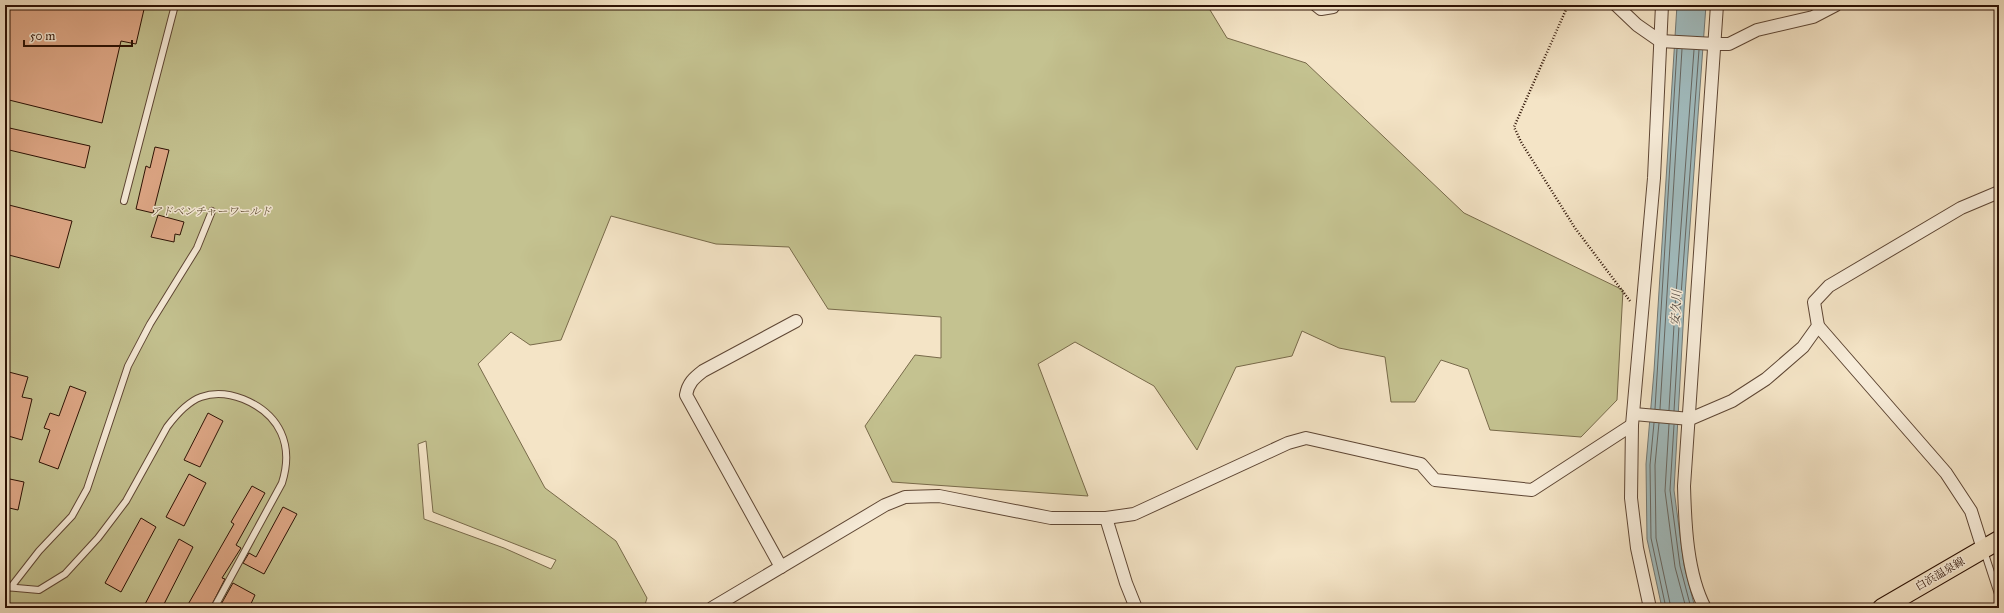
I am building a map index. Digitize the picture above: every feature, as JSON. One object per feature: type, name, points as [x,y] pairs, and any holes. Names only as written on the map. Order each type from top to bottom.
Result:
[{"type":"main road","name":"白浜温泉線","points":[[1882,608],[1999,540]]},
{"type":"street","points":[[1316,5],[1321,9],[1333,7],[1334,5]]},
{"type":"street","points":[[1616,5],[1637,25],[1660,41],[1715,44],[1729,44],[1757,30],[1813,17],[1836,5]]},
{"type":"street","points":[[1650,608],[1637,548],[1632,498],[1633,420],[1654,178],[1662,5]]},
{"type":"street","points":[[1705,608],[1698,594],[1692,572],[1684,512],[1684,486],[1690,419],[1717,5]]},
{"type":"street","points":[[1983,549],[1971,511],[1946,473],[1818,326],[1814,302],[1829,286],[1961,208],[1999,192]]},
{"type":"street","points":[[781,567],[686,394],[687,387],[692,380],[703,371],[796,321]]},
{"type":"street","points":[[712,608],[885,504],[905,497],[939,496],[1051,518],[1106,518],[1134,514],[1288,443],[1306,438],[1421,464],[1434,480],[1532,490],[1633,420],[1690,419],[1732,401],[1766,380],[1803,347],[1818,326]]},
{"type":"street","points":[[1106,518],[1126,583],[1136,608]]},
{"type":"lane","points":[[124,201],[175,5]]},
{"type":"lane","points":[[8,587],[72,516],[87,489],[128,366],[150,324],[197,248],[212,211]]},
{"type":"lane","points":[[8,587],[39,590],[65,574],[98,538],[126,501],[167,427],[175,416],[187,405],[201,397],[218,394],[234,396],[262,408],[282,434],[287,456],[287,467],[282,483],[214,608]]},
{"type":"lane","points":[[1983,549],[1999,597]]},
{"type":"path","points":[[1568,5],[1514,127],[1521,142],[1575,228],[1642,318]]},
{"type":"green space","name":"アドベンチャーワールド","points":[[5,5],[1207,5],[1227,38],[1306,63],[1464,213],[1623,290],[1617,400],[1581,437],[1490,430],[1468,369],[1441,360],[1415,402],[1391,402],[1385,357],[1339,348],[1302,331],[1292,356],[1236,367],[1197,450],[1154,386],[1075,342],[1038,364],[1088,496],[892,482],[865,426],[915,355],[941,358],[941,317],[828,309],[789,247],[716,244],[611,216],[561,340],[530,345],[511,332],[478,364],[545,488],[616,541],[647,598],[644,608],[5,608]],"holes":[[[426,441],[433,512],[556,560],[551,569],[504,548],[424,519],[418,444]]]},
{"type":"water","name":"安久川","points":[[1677,5],[1706,5],[1684,309],[1674,490],[1684,565],[1695,608],[1662,608],[1647,539],[1646,464],[1654,371]]},
{"type":"building","points":[[5,5],[145,5],[136,44],[121,41],[102,123],[5,99]]},
{"type":"building","points":[[5,127],[90,146],[85,168],[5,149]]},
{"type":"building","points":[[155,147],[169,150],[153,213],[136,209],[146,166],[150,168]]},
{"type":"building","points":[[5,204],[72,221],[59,268],[5,254]]},
{"type":"building","points":[[158,215],[184,222],[180,235],[175,234],[174,242],[151,237]]},
{"type":"building","points":[[5,371],[28,377],[22,397],[32,399],[22,440],[5,435]]},
{"type":"building","points":[[70,386],[86,392],[58,469],[39,462],[50,430],[44,428],[50,413],[59,416]]},
{"type":"building","points":[[208,413],[223,421],[200,467],[184,460]]},
{"type":"building","points":[[189,474],[206,483],[184,526],[166,517]]},
{"type":"building","points":[[5,478],[24,482],[18,510],[5,507]]},
{"type":"building","points":[[252,486],[265,493],[236,545],[241,548],[222,578],[225,579],[210,608],[186,608],[234,524],[231,522]]},
{"type":"building","points":[[283,507],[297,514],[264,574],[243,563],[249,553],[256,557]]},
{"type":"building","points":[[141,518],[156,527],[121,592],[105,583]]},
{"type":"building","points":[[179,539],[193,547],[162,608],[143,608]]},
{"type":"building","points":[[233,583],[255,595],[249,608],[219,608]]}]
